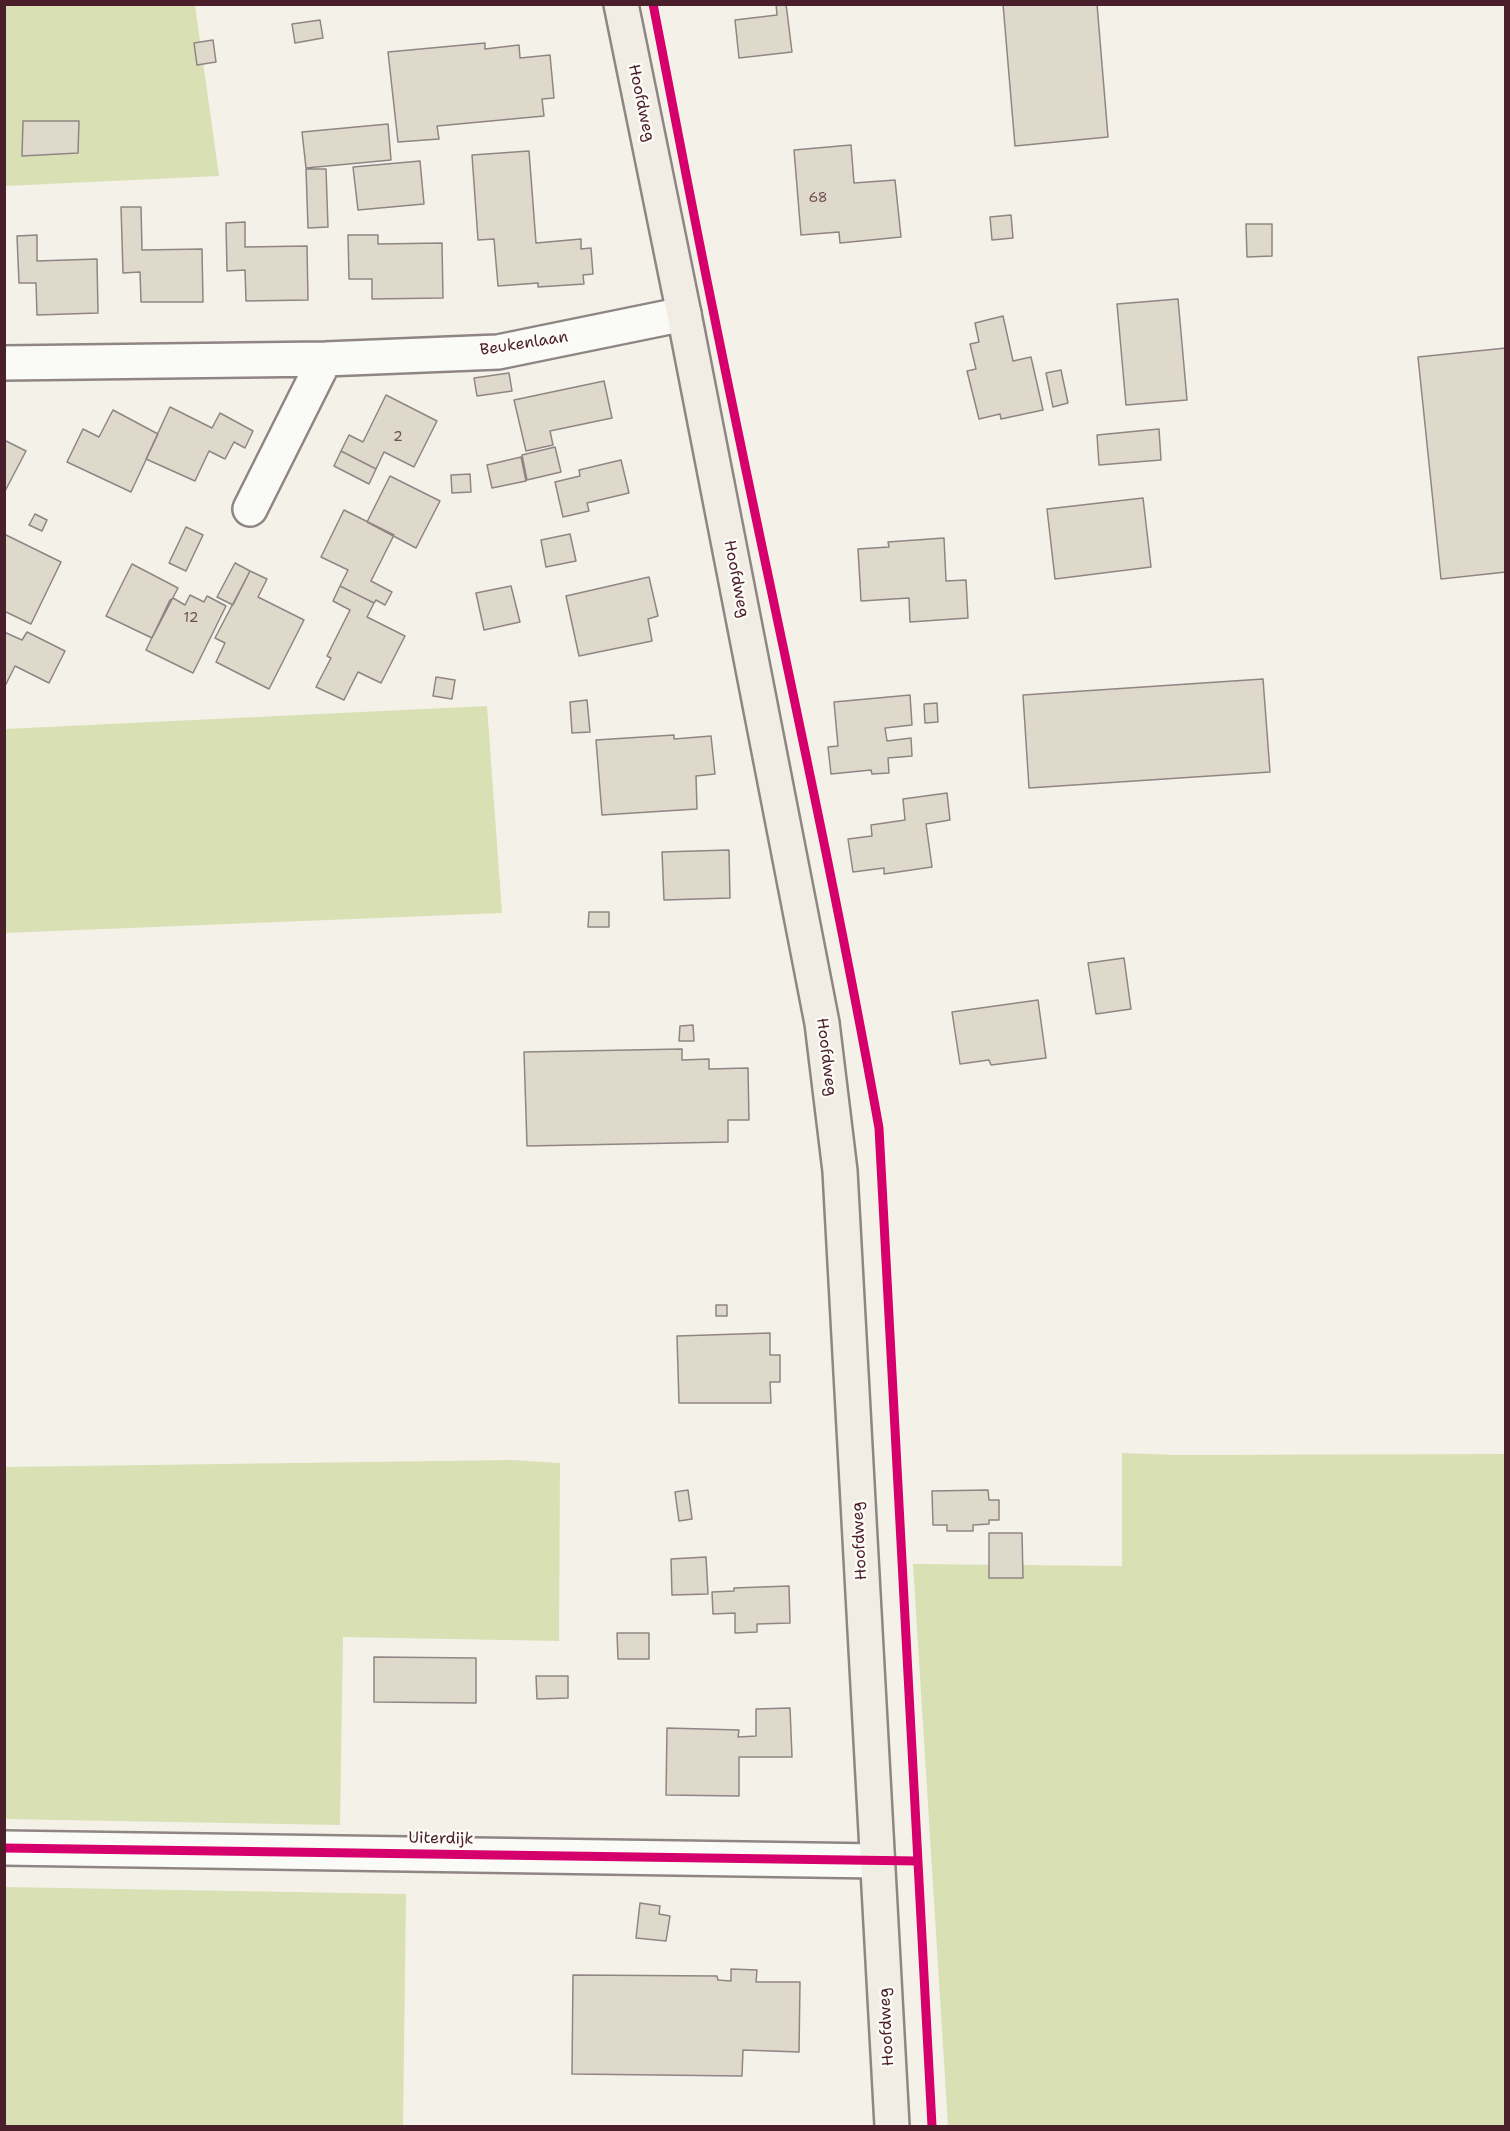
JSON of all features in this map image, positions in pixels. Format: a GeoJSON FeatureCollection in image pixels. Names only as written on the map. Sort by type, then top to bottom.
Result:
{"type":"FeatureCollection","features":[{"type":"Feature","properties":{"kind":"main road","name":"Hoofdweg"},"geometry":{"type":"LineString","coordinates":[[621,4],[684,314],[822,1023],[840,1171],[892,2127]]}},
{"type":"Feature","properties":{"kind":"street","name":"Beukenlaan"},"geometry":{"type":"LineString","coordinates":[[4,363],[325,359],[498,352],[684,314]]}},
{"type":"Feature","properties":{"kind":"street"},"geometry":{"type":"LineString","coordinates":[[250,509],[325,359]]}},
{"type":"Feature","properties":{"kind":"street","name":"Uiterdijk"},"geometry":{"type":"LineString","coordinates":[[4,1848],[878,1861]]}},
{"type":"Feature","properties":{"kind":"green space"},"geometry":{"type":"Polygon","coordinates":[[[4,5],[195,5],[219,176],[5,186],[4,5]]]}},
{"type":"Feature","properties":{"kind":"green space"},"geometry":{"type":"Polygon","coordinates":[[[487,706],[502,913],[5,933],[5,729],[487,706]]]}},
{"type":"Feature","properties":{"kind":"green space"},"geometry":{"type":"Polygon","coordinates":[[[1122,1453],[1177,1455],[1505,1454],[1505,2126],[948,2126],[913,1564],[1122,1566],[1122,1453]]]}},
{"type":"Feature","properties":{"kind":"green space"},"geometry":{"type":"Polygon","coordinates":[[[512,1460],[560,1463],[559,1641],[343,1637],[340,1825],[5,1819],[5,1467],[512,1460]]]}},
{"type":"Feature","properties":{"kind":"green space"},"geometry":{"type":"Polygon","coordinates":[[[5,1887],[406,1894],[403,2126],[5,2126],[5,1887]]]}},
{"type":"Feature","properties":{"kind":"building"},"geometry":{"type":"Polygon","coordinates":[[[776,4],[786,4],[792,52],[739,58],[735,20],[777,15],[776,4]]]}},
{"type":"Feature","properties":{"kind":"building"},"geometry":{"type":"Polygon","coordinates":[[[1003,4],[1097,4],[1108,137],[1015,146],[1003,4]]]}},
{"type":"Feature","properties":{"kind":"building"},"geometry":{"type":"Polygon","coordinates":[[[320,20],[323,38],[295,43],[292,24],[320,20]]]}},
{"type":"Feature","properties":{"kind":"building"},"geometry":{"type":"Polygon","coordinates":[[[213,40],[216,62],[197,65],[194,43],[213,40]]]}},
{"type":"Feature","properties":{"kind":"building"},"geometry":{"type":"Polygon","coordinates":[[[485,43],[485,49],[519,45],[520,58],[550,55],[554,98],[542,99],[544,116],[437,126],[439,139],[398,142],[388,52],[485,43]]]}},
{"type":"Feature","properties":{"kind":"building"},"geometry":{"type":"Polygon","coordinates":[[[23,121],[79,121],[78,153],[22,156],[23,121]]]}},
{"type":"Feature","properties":{"kind":"building"},"geometry":{"type":"Polygon","coordinates":[[[388,124],[391,160],[306,168],[302,132],[388,124]]]}},
{"type":"Feature","properties":{"kind":"building"},"geometry":{"type":"Polygon","coordinates":[[[851,145],[854,183],[895,180],[901,237],[840,243],[839,232],[801,235],[794,150],[851,145]]]}},
{"type":"Feature","properties":{"kind":"building"},"geometry":{"type":"Polygon","coordinates":[[[529,151],[536,243],[581,239],[581,249],[591,248],[593,274],[583,275],[584,284],[538,287],[538,283],[498,286],[494,239],[478,240],[472,155],[529,151]]]}},
{"type":"Feature","properties":{"kind":"building"},"geometry":{"type":"Polygon","coordinates":[[[420,161],[424,204],[358,210],[353,167],[420,161]]]}},
{"type":"Feature","properties":{"kind":"building"},"geometry":{"type":"Polygon","coordinates":[[[306,169],[326,169],[328,227],[308,228],[306,169]]]}},
{"type":"Feature","properties":{"kind":"building"},"geometry":{"type":"Polygon","coordinates":[[[121,207],[141,207],[142,250],[202,249],[203,302],[141,302],[140,272],[123,273],[121,207]]]}},
{"type":"Feature","properties":{"kind":"building"},"geometry":{"type":"Polygon","coordinates":[[[1011,215],[1013,238],[992,240],[990,217],[1011,215]]]}},
{"type":"Feature","properties":{"kind":"building"},"geometry":{"type":"Polygon","coordinates":[[[245,222],[245,247],[307,246],[308,300],[246,301],[245,270],[227,271],[226,223],[245,222]]]}},
{"type":"Feature","properties":{"kind":"building"},"geometry":{"type":"Polygon","coordinates":[[[1246,224],[1272,224],[1272,256],[1247,257],[1246,224]]]}},
{"type":"Feature","properties":{"kind":"building"},"geometry":{"type":"Polygon","coordinates":[[[37,235],[37,261],[97,259],[98,313],[37,315],[36,283],[19,283],[17,236],[37,235]]]}},
{"type":"Feature","properties":{"kind":"building"},"geometry":{"type":"Polygon","coordinates":[[[348,235],[378,235],[378,244],[442,243],[443,298],[372,299],[372,279],[349,279],[348,235]]]}},
{"type":"Feature","properties":{"kind":"building"},"geometry":{"type":"Polygon","coordinates":[[[1178,299],[1187,400],[1126,405],[1117,304],[1178,299]]]}},
{"type":"Feature","properties":{"kind":"building"},"geometry":{"type":"Polygon","coordinates":[[[1003,316],[1013,361],[1031,357],[1043,410],[1001,419],[1000,414],[979,419],[967,371],[976,369],[970,344],[979,342],[975,323],[1003,316]]]}},
{"type":"Feature","properties":{"kind":"building"},"geometry":{"type":"Polygon","coordinates":[[[1506,348],[1506,572],[1441,579],[1418,357],[1506,348]]]}},
{"type":"Feature","properties":{"kind":"building"},"geometry":{"type":"Polygon","coordinates":[[[1061,370],[1068,403],[1053,407],[1046,373],[1061,370]]]}},
{"type":"Feature","properties":{"kind":"building"},"geometry":{"type":"Polygon","coordinates":[[[509,373],[512,391],[477,396],[474,378],[509,373]]]}},
{"type":"Feature","properties":{"kind":"building"},"geometry":{"type":"Polygon","coordinates":[[[604,381],[612,418],[550,431],[553,445],[526,451],[514,400],[604,381]]]}},
{"type":"Feature","properties":{"kind":"building"},"geometry":{"type":"Polygon","coordinates":[[[386,395],[437,421],[414,467],[384,452],[376,469],[341,451],[349,435],[363,442],[386,395]]]}},
{"type":"Feature","properties":{"kind":"building"},"geometry":{"type":"Polygon","coordinates":[[[170,407],[212,428],[220,413],[253,431],[245,448],[234,442],[225,459],[209,451],[195,481],[146,459],[170,407]]]}},
{"type":"Feature","properties":{"kind":"building"},"geometry":{"type":"Polygon","coordinates":[[[113,410],[158,434],[131,492],[67,462],[83,429],[99,437],[113,410]]]}},
{"type":"Feature","properties":{"kind":"building"},"geometry":{"type":"Polygon","coordinates":[[[1159,429],[1161,460],[1099,465],[1097,435],[1159,429]]]}},
{"type":"Feature","properties":{"kind":"building"},"geometry":{"type":"Polygon","coordinates":[[[4,440],[26,451],[4,493],[4,440]]]}},
{"type":"Feature","properties":{"kind":"building"},"geometry":{"type":"Polygon","coordinates":[[[555,447],[561,472],[527,480],[522,455],[555,447]]]}},
{"type":"Feature","properties":{"kind":"building"},"geometry":{"type":"Polygon","coordinates":[[[341,451],[376,469],[369,484],[334,466],[341,451]]]}},
{"type":"Feature","properties":{"kind":"building"},"geometry":{"type":"Polygon","coordinates":[[[521,457],[526,481],[492,488],[487,465],[521,457]]]}},
{"type":"Feature","properties":{"kind":"building"},"geometry":{"type":"Polygon","coordinates":[[[621,460],[629,493],[587,503],[589,511],[563,517],[555,482],[580,476],[579,470],[621,460]]]}},
{"type":"Feature","properties":{"kind":"building"},"geometry":{"type":"Polygon","coordinates":[[[470,474],[471,492],[452,493],[451,475],[470,474]]]}},
{"type":"Feature","properties":{"kind":"building"},"geometry":{"type":"Polygon","coordinates":[[[390,476],[440,501],[416,548],[367,522],[390,476]]]}},
{"type":"Feature","properties":{"kind":"building"},"geometry":{"type":"Polygon","coordinates":[[[1143,498],[1151,567],[1055,579],[1047,509],[1143,498]]]}},
{"type":"Feature","properties":{"kind":"building"},"geometry":{"type":"Polygon","coordinates":[[[344,510],[394,535],[371,581],[392,592],[385,605],[376,600],[374,603],[340,586],[348,570],[321,557],[344,510]]]}},
{"type":"Feature","properties":{"kind":"building"},"geometry":{"type":"Polygon","coordinates":[[[35,514],[47,520],[42,531],[29,525],[35,514]]]}},
{"type":"Feature","properties":{"kind":"building"},"geometry":{"type":"Polygon","coordinates":[[[186,527],[203,535],[186,571],[169,563],[186,527]]]}},
{"type":"Feature","properties":{"kind":"building"},"geometry":{"type":"Polygon","coordinates":[[[4,534],[61,562],[31,624],[4,613],[4,534]]]}},
{"type":"Feature","properties":{"kind":"building"},"geometry":{"type":"Polygon","coordinates":[[[570,534],[576,561],[546,567],[541,540],[570,534]]]}},
{"type":"Feature","properties":{"kind":"building"},"geometry":{"type":"Polygon","coordinates":[[[944,538],[946,581],[966,580],[968,618],[910,622],[909,598],[861,601],[858,549],[889,547],[888,542],[944,538]]]}},
{"type":"Feature","properties":{"kind":"building"},"geometry":{"type":"Polygon","coordinates":[[[235,563],[250,571],[233,605],[217,597],[235,563]]]}},
{"type":"Feature","properties":{"kind":"building"},"geometry":{"type":"Polygon","coordinates":[[[132,564],[178,588],[152,638],[106,616],[132,564]]]}},
{"type":"Feature","properties":{"kind":"building"},"geometry":{"type":"Polygon","coordinates":[[[250,571],[267,579],[258,597],[304,620],[269,689],[216,662],[225,643],[215,638],[250,571]]]}},
{"type":"Feature","properties":{"kind":"building"},"geometry":{"type":"Polygon","coordinates":[[[649,577],[658,616],[648,619],[652,641],[579,656],[566,596],[649,577]]]}},
{"type":"Feature","properties":{"kind":"building"},"geometry":{"type":"Polygon","coordinates":[[[340,586],[374,603],[367,617],[405,636],[381,683],[358,672],[344,700],[316,687],[331,658],[327,656],[350,610],[333,601],[340,586]]]}},
{"type":"Feature","properties":{"kind":"building"},"geometry":{"type":"Polygon","coordinates":[[[511,586],[520,622],[484,630],[476,593],[511,586]]]}},
{"type":"Feature","properties":{"kind":"building"},"geometry":{"type":"Polygon","coordinates":[[[190,595],[204,602],[207,596],[226,606],[193,673],[146,650],[170,600],[173,598],[185,605],[190,595]]]}},
{"type":"Feature","properties":{"kind":"building"},"geometry":{"type":"Polygon","coordinates":[[[4,632],[22,640],[27,632],[65,651],[49,683],[15,666],[4,688],[4,632]]]}},
{"type":"Feature","properties":{"kind":"building"},"geometry":{"type":"Polygon","coordinates":[[[436,677],[455,680],[452,699],[433,696],[436,677]]]}},
{"type":"Feature","properties":{"kind":"building"},"geometry":{"type":"Polygon","coordinates":[[[1263,679],[1270,772],[1029,788],[1023,695],[1263,679]]]}},
{"type":"Feature","properties":{"kind":"building"},"geometry":{"type":"Polygon","coordinates":[[[910,695],[912,725],[885,728],[887,741],[911,738],[912,756],[888,758],[889,773],[872,774],[871,770],[831,774],[828,747],[838,746],[834,702],[910,695]]]}},
{"type":"Feature","properties":{"kind":"building"},"geometry":{"type":"Polygon","coordinates":[[[587,700],[590,732],[572,733],[570,702],[587,700]]]}},
{"type":"Feature","properties":{"kind":"building"},"geometry":{"type":"Polygon","coordinates":[[[937,703],[938,722],[925,723],[924,704],[937,703]]]}},
{"type":"Feature","properties":{"kind":"building"},"geometry":{"type":"Polygon","coordinates":[[[674,735],[674,739],[711,736],[715,774],[696,776],[697,809],[602,815],[596,740],[674,735]]]}},
{"type":"Feature","properties":{"kind":"building"},"geometry":{"type":"Polygon","coordinates":[[[947,793],[950,820],[926,824],[932,867],[884,874],[884,868],[853,872],[848,839],[872,836],[871,825],[905,820],[903,799],[947,793]]]}},
{"type":"Feature","properties":{"kind":"building"},"geometry":{"type":"Polygon","coordinates":[[[729,850],[730,898],[664,900],[662,852],[729,850]]]}},
{"type":"Feature","properties":{"kind":"building"},"geometry":{"type":"Polygon","coordinates":[[[589,912],[609,912],[609,927],[588,927],[589,912]]]}},
{"type":"Feature","properties":{"kind":"building"},"geometry":{"type":"Polygon","coordinates":[[[1124,958],[1131,1009],[1096,1014],[1088,963],[1124,958]]]}},
{"type":"Feature","properties":{"kind":"building"},"geometry":{"type":"Polygon","coordinates":[[[1038,1000],[1046,1058],[991,1065],[989,1060],[960,1064],[952,1012],[1038,1000]]]}},
{"type":"Feature","properties":{"kind":"building"},"geometry":{"type":"Polygon","coordinates":[[[693,1025],[694,1041],[679,1041],[680,1026],[693,1025]]]}},
{"type":"Feature","properties":{"kind":"building"},"geometry":{"type":"Polygon","coordinates":[[[682,1049],[682,1060],[709,1059],[709,1069],[748,1068],[749,1120],[728,1120],[728,1142],[527,1146],[524,1052],[682,1049]]]}},
{"type":"Feature","properties":{"kind":"building"},"geometry":{"type":"Polygon","coordinates":[[[716,1305],[727,1305],[727,1316],[716,1316],[716,1305]]]}},
{"type":"Feature","properties":{"kind":"building"},"geometry":{"type":"Polygon","coordinates":[[[770,1333],[770,1355],[780,1355],[780,1382],[770,1382],[771,1403],[679,1403],[677,1336],[770,1333]]]}},
{"type":"Feature","properties":{"kind":"building"},"geometry":{"type":"Polygon","coordinates":[[[688,1490],[692,1519],[679,1521],[675,1492],[688,1490]]]}},
{"type":"Feature","properties":{"kind":"building"},"geometry":{"type":"Polygon","coordinates":[[[988,1490],[989,1500],[999,1500],[999,1520],[989,1520],[989,1524],[973,1525],[973,1531],[947,1531],[947,1525],[933,1525],[932,1491],[988,1490]]]}},
{"type":"Feature","properties":{"kind":"building"},"geometry":{"type":"Polygon","coordinates":[[[989,1533],[1022,1533],[1023,1578],[989,1578],[989,1533]]]}},
{"type":"Feature","properties":{"kind":"building"},"geometry":{"type":"Polygon","coordinates":[[[706,1557],[708,1594],[672,1595],[671,1559],[706,1557]]]}},
{"type":"Feature","properties":{"kind":"building"},"geometry":{"type":"Polygon","coordinates":[[[789,1586],[790,1623],[757,1624],[757,1632],[735,1633],[735,1613],[713,1614],[712,1592],[734,1591],[734,1588],[789,1586]]]}},
{"type":"Feature","properties":{"kind":"building"},"geometry":{"type":"Polygon","coordinates":[[[617,1633],[649,1633],[649,1659],[618,1659],[617,1633]]]}},
{"type":"Feature","properties":{"kind":"building"},"geometry":{"type":"Polygon","coordinates":[[[374,1657],[476,1658],[476,1703],[374,1702],[374,1657]]]}},
{"type":"Feature","properties":{"kind":"building"},"geometry":{"type":"Polygon","coordinates":[[[536,1676],[568,1676],[568,1698],[537,1699],[536,1676]]]}},
{"type":"Feature","properties":{"kind":"building"},"geometry":{"type":"Polygon","coordinates":[[[790,1708],[792,1757],[739,1757],[739,1796],[666,1795],[667,1728],[739,1730],[738,1737],[756,1736],[756,1709],[790,1708]]]}},
{"type":"Feature","properties":{"kind":"building"},"geometry":{"type":"Polygon","coordinates":[[[640,1903],[660,1906],[659,1914],[670,1916],[666,1941],[636,1938],[640,1903]]]}},
{"type":"Feature","properties":{"kind":"building"},"geometry":{"type":"Polygon","coordinates":[[[731,1969],[757,1970],[756,1982],[800,1982],[799,2052],[743,2050],[742,2076],[572,2074],[573,1975],[717,1976],[718,1980],[731,1981],[731,1969]]]}},
{"type":"Feature","properties":{"kind":"cycle path"},"geometry":{"type":"LineString","coordinates":[[653,4],[713,310],[840,923],[879,1128],[932,2126]]}},
{"type":"Feature","properties":{"kind":"cycle path"},"geometry":{"type":"LineString","coordinates":[[4,1848],[918,1861]]}}]}
